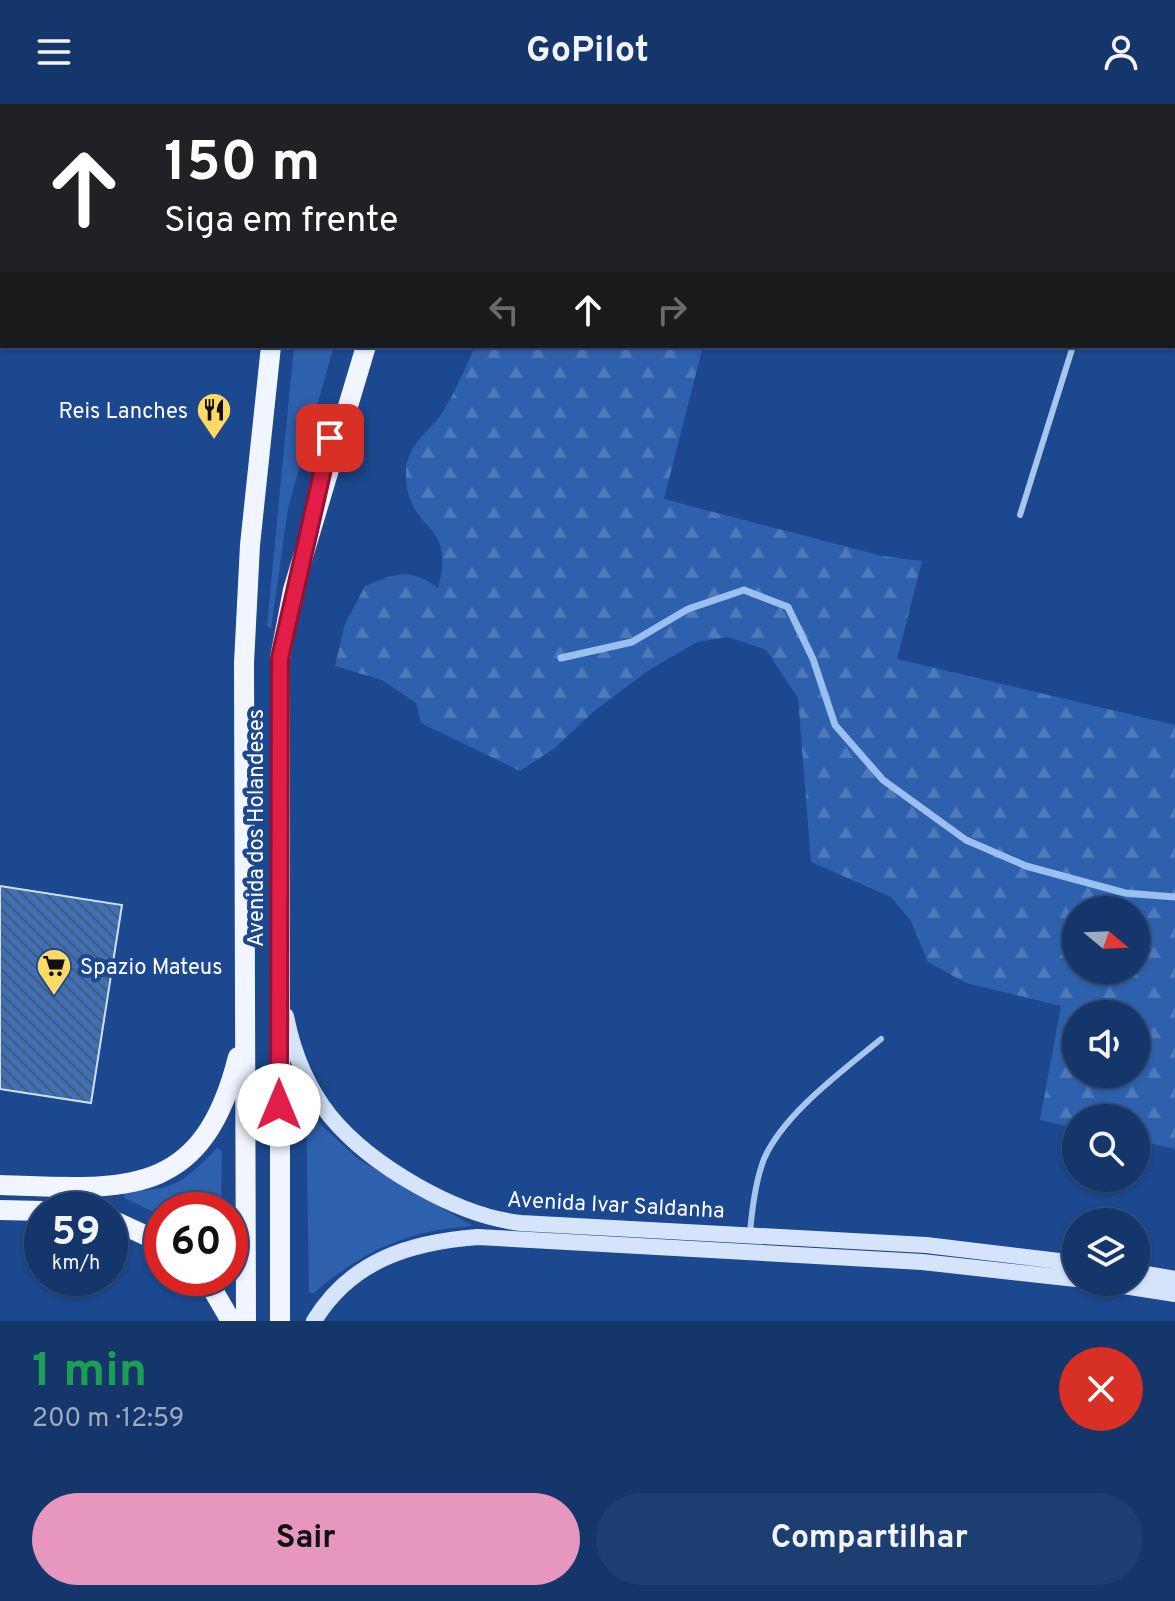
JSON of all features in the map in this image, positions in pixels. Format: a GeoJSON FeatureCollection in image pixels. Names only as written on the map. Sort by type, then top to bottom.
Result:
{"type":"FeatureCollection","features":[{"type":"Feature","properties":{"kind":"main road","name":"Avenida dos Holandeses"},"geometry":{"type":"LineString","coordinates":[[246,1321],[246,605],[271,348]]}},
{"type":"Feature","properties":{"kind":"main road"},"geometry":{"type":"LineString","coordinates":[[293,590],[352,348]]}},
{"type":"Feature","properties":{"kind":"main road","name":"Avenida dos Holandeses"},"geometry":{"type":"LineString","coordinates":[[280,1321],[279,681],[293,590],[365,348]]}},
{"type":"Feature","properties":{"kind":"main road","name":"Avenida Ivar Saldanha"},"geometry":{"type":"LineString","coordinates":[[279,981],[294,1049],[320,1102],[359,1144],[430,1192],[472,1212],[504,1221],[926,1245],[1062,1261]]}},
{"type":"Feature","properties":{"kind":"main road"},"geometry":{"type":"LineString","coordinates":[[0,1185],[105,1188],[146,1180],[167,1171],[202,1140],[217,1115],[232,1078],[245,1017]]}},
{"type":"Feature","properties":{"kind":"main road"},"geometry":{"type":"LineString","coordinates":[[0,1210],[24,1211]]}},
{"type":"Feature","properties":{"kind":"main road","name":"Avenida Ivar Saldanha"},"geometry":{"type":"LineString","coordinates":[[314,1321],[344,1282],[386,1255],[434,1241],[478,1237],[922,1262],[1062,1277]]}},
{"type":"Feature","properties":{"kind":"main road"},"geometry":{"type":"LineString","coordinates":[[1150,1275],[1175,1279]]}},
{"type":"Feature","properties":{"kind":"main road"},"geometry":{"type":"LineString","coordinates":[[1150,1290],[1175,1294]]}},
{"type":"Feature","properties":{"kind":"main road"},"geometry":{"type":"LineString","coordinates":[[216,1296],[231,1321]]}},
{"type":"Feature","properties":{"kind":"lane"},"geometry":{"type":"LineString","coordinates":[[1020,515],[1072,348]]}},
{"type":"Feature","properties":{"kind":"lane"},"geometry":{"type":"LineString","coordinates":[[750,1234],[752,1207],[765,1158],[805,1103],[881,1039]]}},
{"type":"Feature","properties":{"kind":"green space"},"geometry":{"type":"Polygon","coordinates":[[[294,348],[333,348],[288,508],[271,629],[267,625],[294,348]]]}},
{"type":"Feature","properties":{"kind":"green space"},"geometry":{"type":"Polygon","coordinates":[[[474,348],[702,348],[664,499],[882,556],[922,561],[897,659],[1175,725],[1175,1149],[1150,1143],[1150,1104],[1062,1104],[1062,1125],[1040,1120],[1061,1006],[966,983],[928,962],[911,921],[891,897],[811,862],[798,698],[766,650],[728,637],[697,642],[649,670],[593,712],[555,748],[520,771],[421,723],[416,703],[382,680],[335,666],[345,624],[365,586],[403,574],[419,577],[438,588],[441,549],[437,537],[415,509],[406,476],[413,448],[447,405],[474,348]]]}},
{"type":"Feature","properties":{"kind":"green space"},"geometry":{"type":"Polygon","coordinates":[[[306,1111],[358,1159],[473,1226],[428,1232],[388,1245],[350,1265],[314,1293],[309,1293],[306,1111]]]}},
{"type":"Feature","properties":{"kind":"green space"},"geometry":{"type":"Polygon","coordinates":[[[217,1148],[222,1151],[221,1192],[144,1192],[144,1207],[128,1200],[128,1192],[125,1192],[167,1187],[195,1169],[217,1148]]]}},
{"type":"Feature","properties":{"kind":"building","name":"Spazio Mateus"},"geometry":{"type":"Polygon","coordinates":[[[0,886],[122,905],[91,1103],[0,1089],[0,886]]]}},
{"type":"Feature","properties":{"kind":"waterway"},"geometry":{"type":"LineString","coordinates":[[561,658],[632,642],[688,609],[744,590],[788,607],[813,659],[835,725],[883,780],[966,840],[1026,866],[1125,893],[1175,897]]}},
{"type":"Feature","properties":{"kind":"place","name":"Reis Lanches"},"geometry":{"type":"Point","coordinates":[214,441]}},
{"type":"Feature","properties":{"kind":"place","name":"Spazio Mateus"},"geometry":{"type":"Point","coordinates":[54,997]}},
{"type":"Feature","properties":{"kind":"route"},"geometry":{"type":"LineString","coordinates":[[279,1105],[280,658],[330,438]]}}]}
